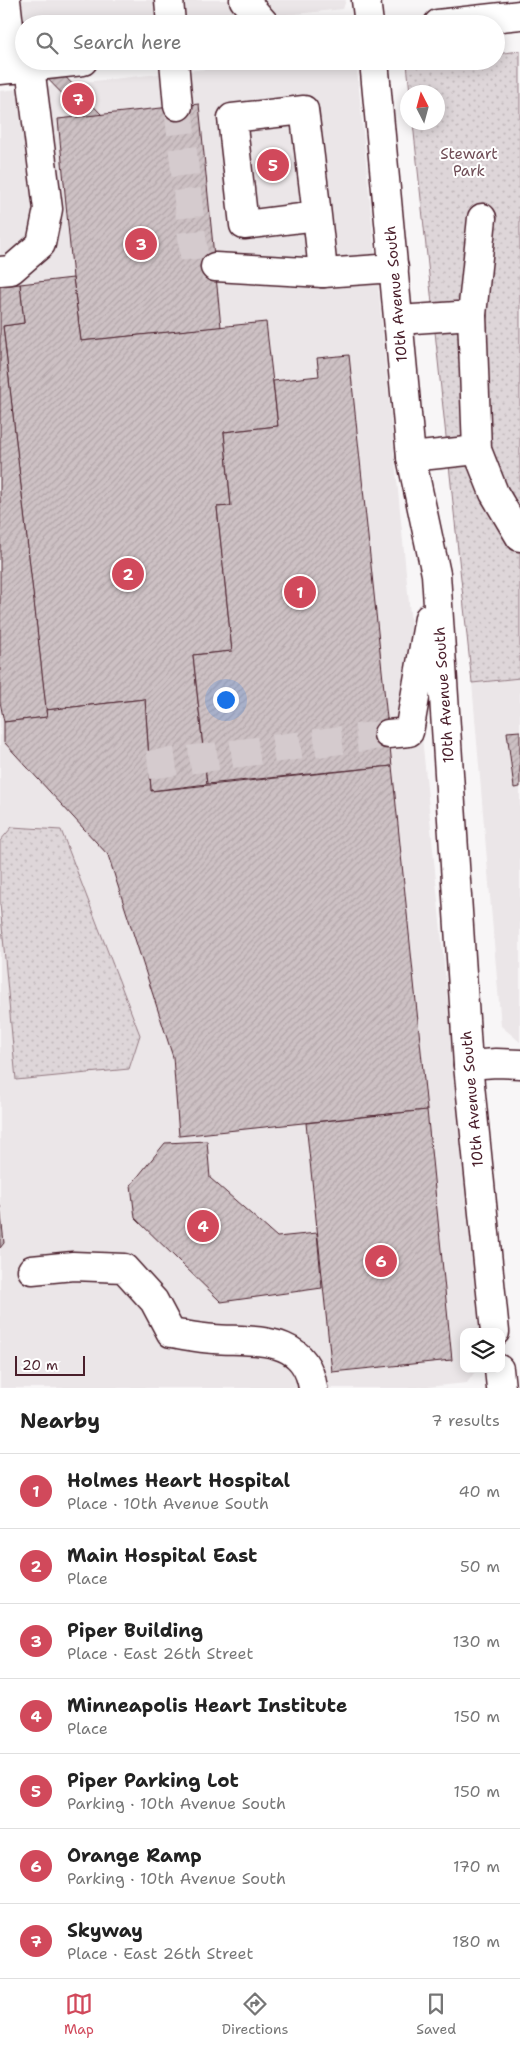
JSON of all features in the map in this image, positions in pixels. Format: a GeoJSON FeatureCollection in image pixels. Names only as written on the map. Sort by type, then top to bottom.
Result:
{"type":"FeatureCollection","features":[{"type":"Feature","properties":{"kind":"street"},"geometry":{"type":"LineString","coordinates":[[6,0],[15,69]]}},
{"type":"Feature","properties":{"kind":"street"},"geometry":{"type":"LineString","coordinates":[[169,0],[170,15]]}},
{"type":"Feature","properties":{"kind":"street"},"geometry":{"type":"LineString","coordinates":[[244,0],[258,15]]}},
{"type":"Feature","properties":{"kind":"street"},"geometry":{"type":"LineString","coordinates":[[366,0],[368,15]]}},
{"type":"Feature","properties":{"kind":"street"},"geometry":{"type":"LineString","coordinates":[[505,17],[520,15]]}},
{"type":"Feature","properties":{"kind":"street"},"geometry":{"type":"LineString","coordinates":[[0,271],[11,270],[41,244],[48,209],[15,70]]}},
{"type":"Feature","properties":{"kind":"street"},"geometry":{"type":"LineString","coordinates":[[175,70],[178,106]]}},
{"type":"Feature","properties":{"kind":"street","name":"10th Avenue South"},"geometry":{"type":"LineString","coordinates":[[375,70],[411,457],[436,574],[468,1065],[495,1328]]}},
{"type":"Feature","properties":{"kind":"street"},"geometry":{"type":"LineString","coordinates":[[317,216],[244,225],[232,118],[304,110],[317,216],[322,273]]}},
{"type":"Feature","properties":{"kind":"street"},"geometry":{"type":"LineString","coordinates":[[482,218],[472,315],[477,450],[494,494],[520,537]]}},
{"type":"Feature","properties":{"kind":"street"},"geometry":{"type":"LineString","coordinates":[[214,267],[322,273],[394,268]]}},
{"type":"Feature","properties":{"kind":"street"},"geometry":{"type":"LineString","coordinates":[[399,320],[472,315]]}},
{"type":"Feature","properties":{"kind":"street"},"geometry":{"type":"LineString","coordinates":[[411,457],[477,450]]}},
{"type":"Feature","properties":{"kind":"street"},"geometry":{"type":"LineString","coordinates":[[388,734],[409,732],[436,574]]}},
{"type":"Feature","properties":{"kind":"street"},"geometry":{"type":"LineString","coordinates":[[468,1065],[520,1064]]}},
{"type":"Feature","properties":{"kind":"street"},"geometry":{"type":"LineString","coordinates":[[32,1270],[73,1266],[124,1268],[154,1301],[171,1333],[214,1339],[256,1339],[274,1343],[292,1352],[310,1372],[312,1388]]}},
{"type":"Feature","properties":{"kind":"street"},"geometry":{"type":"LineString","coordinates":[[499,1373],[501,1388]]}},
{"type":"Feature","properties":{"kind":"shaded area"},"geometry":{"type":"Polygon","coordinates":[[[0,0],[346,0],[343,9],[285,15],[15,15],[15,26],[0,0]]]}},
{"type":"Feature","properties":{"kind":"shaded area"},"geometry":{"type":"Polygon","coordinates":[[[196,70],[357,70],[480,1328],[460,1328],[460,1373],[474,1373],[467,1383],[417,1388],[0,1388],[0,91],[196,70]]]}},
{"type":"Feature","properties":{"kind":"shaded area"},"geometry":{"type":"Polygon","coordinates":[[[520,678],[520,1042],[501,1026],[472,683],[520,678]]]}},
{"type":"Feature","properties":{"kind":"green space","name":"Stewart Park"},"geometry":{"type":"Polygon","coordinates":[[[520,51],[520,678],[472,683],[414,130],[445,130],[445,85],[409,85],[408,70],[505,70],[505,53],[520,51]]]}},
{"type":"Feature","properties":{"kind":"green space"},"geometry":{"type":"Polygon","coordinates":[[[12,827],[61,830],[140,1035],[129,1069],[16,1080],[0,904],[0,841],[12,827]]]}},
{"type":"Feature","properties":{"kind":"building"},"geometry":{"type":"Polygon","coordinates":[[[39,70],[59,70],[102,115],[85,117],[39,70]]]}},
{"type":"Feature","properties":{"kind":"building"},"geometry":{"type":"Polygon","coordinates":[[[199,104],[221,327],[81,341],[58,119],[199,104]]]}},
{"type":"Feature","properties":{"kind":"building"},"geometry":{"type":"Polygon","coordinates":[[[73,278],[81,341],[266,322],[278,426],[224,432],[231,506],[217,507],[232,651],[193,655],[207,784],[151,791],[145,699],[46,710],[3,326],[24,323],[20,284],[73,278]]]}},
{"type":"Feature","properties":{"kind":"building"},"geometry":{"type":"Polygon","coordinates":[[[20,284],[24,323],[3,326],[47,717],[4,722],[0,702],[0,286],[20,284]]]}},
{"type":"Feature","properties":{"kind":"building"},"geometry":{"type":"Polygon","coordinates":[[[349,355],[392,766],[207,784],[193,655],[232,651],[217,507],[231,506],[224,432],[278,426],[273,381],[319,376],[317,358],[349,355]]]}},
{"type":"Feature","properties":{"kind":"building"},"geometry":{"type":"Polygon","coordinates":[[[145,699],[151,791],[392,766],[427,1110],[179,1136],[173,1057],[108,855],[4,742],[4,722],[47,717],[46,710],[145,699]]]}},
{"type":"Feature","properties":{"kind":"building"},"geometry":{"type":"Polygon","coordinates":[[[520,731],[520,787],[514,788],[507,732],[520,731]]]}},
{"type":"Feature","properties":{"kind":"building"},"geometry":{"type":"Polygon","coordinates":[[[427,1110],[452,1360],[332,1372],[306,1123],[427,1110]]]}},
{"type":"Feature","properties":{"kind":"building"},"geometry":{"type":"Polygon","coordinates":[[[207,1141],[210,1178],[277,1237],[317,1233],[322,1288],[221,1302],[135,1218],[131,1185],[165,1143],[207,1141]]]}},
{"type":"Feature","properties":{"kind":"building"},"geometry":{"type":"Polygon","coordinates":[[[0,1206],[4,1243],[0,1248],[0,1206]]]}},
{"type":"Feature","properties":{"kind":"tunnel"},"geometry":{"type":"LineString","coordinates":[[178,106],[195,265],[215,267]]}},
{"type":"Feature","properties":{"kind":"tunnel"},"geometry":{"type":"LineString","coordinates":[[148,765],[388,734]]}},
{"type":"Feature","properties":{"kind":"place","name":"Skyway"},"geometry":{"type":"Point","coordinates":[78,99]}},
{"type":"Feature","properties":{"kind":"place","name":"Piper Parking Lot"},"geometry":{"type":"Point","coordinates":[273,165]}},
{"type":"Feature","properties":{"kind":"place","name":"Piper Building"},"geometry":{"type":"Point","coordinates":[141,244]}},
{"type":"Feature","properties":{"kind":"place","name":"Main Hospital East"},"geometry":{"type":"Point","coordinates":[128,574]}},
{"type":"Feature","properties":{"kind":"place","name":"Holmes Heart Hospital"},"geometry":{"type":"Point","coordinates":[300,592]}},
{"type":"Feature","properties":{"kind":"place","name":"Minneapolis Heart Institute"},"geometry":{"type":"Point","coordinates":[203,1226]}},
{"type":"Feature","properties":{"kind":"place","name":"Orange Ramp"},"geometry":{"type":"Point","coordinates":[381,1261]}}]}
